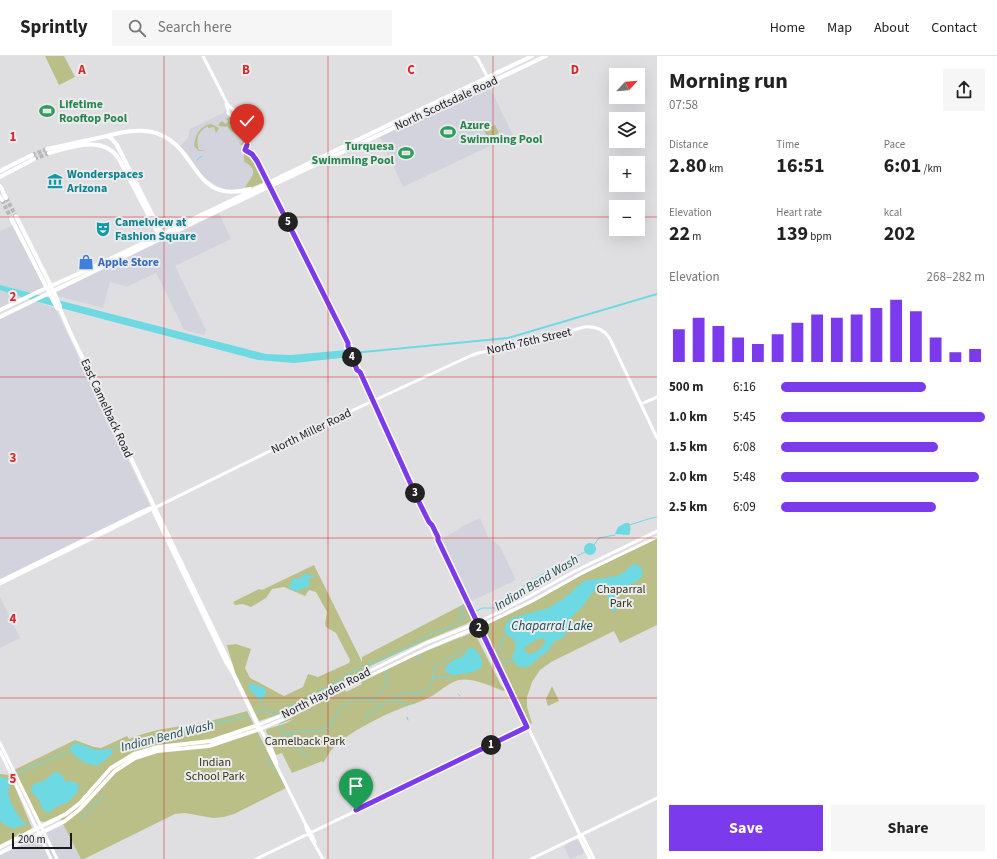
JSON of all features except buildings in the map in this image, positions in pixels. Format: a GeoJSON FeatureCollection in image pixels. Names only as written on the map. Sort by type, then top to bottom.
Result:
{"type":"FeatureCollection","features":[{"type":"Feature","properties":{"kind":"main road"},"geometry":{"type":"LineString","coordinates":[[203,56],[230,109],[234,110],[232,114]]}},
{"type":"Feature","properties":{"kind":"main road","name":"North Scottsdale Road"},"geometry":{"type":"LineString","coordinates":[[0,317],[43,295],[52,293],[161,236],[254,190],[269,185],[430,104],[532,56]]}},
{"type":"Feature","properties":{"kind":"main road","name":"North Scottsdale Road"},"geometry":{"type":"LineString","coordinates":[[0,310],[546,56]]}},
{"type":"Feature","properties":{"kind":"main road"},"geometry":{"type":"LineString","coordinates":[[477,57],[490,82]]}},
{"type":"Feature","properties":{"kind":"main road"},"geometry":{"type":"LineString","coordinates":[[444,98],[446,103]]}},
{"type":"Feature","properties":{"kind":"main road"},"geometry":{"type":"LineString","coordinates":[[430,104],[432,110]]}},
{"type":"Feature","properties":{"kind":"main road"},"geometry":{"type":"LineString","coordinates":[[230,109],[228,113],[232,114],[246,138],[247,145],[245,150],[254,157],[269,185],[351,348],[372,402],[429,522],[438,537],[438,540],[477,623],[590,859]]}},
{"type":"Feature","properties":{"kind":"main road"},"geometry":{"type":"LineString","coordinates":[[137,189],[113,151],[107,147],[98,144],[83,145],[48,151],[107,136],[136,131],[155,133],[174,143],[188,158],[201,179],[212,187],[222,192],[234,193],[254,190]]}},
{"type":"Feature","properties":{"kind":"main road"},"geometry":{"type":"LineString","coordinates":[[107,136],[115,143],[161,236]]}},
{"type":"Feature","properties":{"kind":"main road"},"geometry":{"type":"LineString","coordinates":[[0,176],[27,163],[32,157]]}},
{"type":"Feature","properties":{"kind":"main road"},"geometry":{"type":"LineString","coordinates":[[16,168],[16,166],[32,157]]}},
{"type":"Feature","properties":{"kind":"main road"},"geometry":{"type":"LineString","coordinates":[[0,171],[32,157]]}},
{"type":"Feature","properties":{"kind":"main road"},"geometry":{"type":"LineString","coordinates":[[2,189],[3,198]]}},
{"type":"Feature","properties":{"kind":"main road","name":"East Camelback Road"},"geometry":{"type":"LineString","coordinates":[[13,217],[60,306],[60,309],[154,508],[157,510],[162,520],[193,590],[232,666],[233,673],[268,744],[268,748],[323,859]]}},
{"type":"Feature","properties":{"kind":"main road"},"geometry":{"type":"LineString","coordinates":[[10,311],[11,308],[24,299]]}},
{"type":"Feature","properties":{"kind":"main road","name":"North 76th Street"},"geometry":{"type":"LineString","coordinates":[[470,356],[478,353],[509,348],[588,327],[601,330],[610,339],[641,404]]}},
{"type":"Feature","properties":{"kind":"main road","name":"North Miller Road"},"geometry":{"type":"LineString","coordinates":[[0,584],[372,402],[470,356]]}},
{"type":"Feature","properties":{"kind":"main road"},"geometry":{"type":"LineString","coordinates":[[657,397],[641,404],[657,438]]}},
{"type":"Feature","properties":{"kind":"main road","name":"North Miller Road"},"geometry":{"type":"LineString","coordinates":[[0,581],[136,514],[150,508],[154,508]]}},
{"type":"Feature","properties":{"kind":"main road","name":"North Hayden Road"},"geometry":{"type":"LineString","coordinates":[[0,853],[65,821],[76,813],[112,774],[121,766],[135,758],[157,751],[209,746],[259,727],[286,714],[317,696],[426,643],[477,623],[580,568],[657,531]]}},
{"type":"Feature","properties":{"kind":"main road","name":"North Hayden Road"},"geometry":{"type":"LineString","coordinates":[[0,847],[60,818],[74,808],[111,768],[134,754],[154,747],[211,741],[289,717],[320,700],[426,649],[479,627],[534,600],[582,573],[657,536]]}},
{"type":"Feature","properties":{"kind":"main road"},"geometry":{"type":"LineString","coordinates":[[256,859],[525,730],[527,727]]}},
{"type":"Feature","properties":{"kind":"main road"},"geometry":{"type":"LineString","coordinates":[[0,743],[13,774]]}},
{"type":"Feature","properties":{"kind":"main road"},"geometry":{"type":"LineString","coordinates":[[0,751],[38,821],[39,828],[51,859]]}},
{"type":"Feature","properties":{"kind":"main road"},"geometry":{"type":"LineString","coordinates":[[17,782],[32,819],[39,828]]}},
{"type":"Feature","properties":{"kind":"main road"},"geometry":{"type":"LineString","coordinates":[[531,859],[657,798]]}},
{"type":"Feature","properties":{"kind":"main road"},"geometry":{"type":"LineString","coordinates":[[41,833],[56,859]]}},
{"type":"Feature","properties":{"kind":"main road"},"geometry":{"type":"LineString","coordinates":[[580,836],[583,837],[594,859]]}},
{"type":"Feature","properties":{"kind":"main road"},"geometry":{"type":"LineString","coordinates":[[9,849],[9,846],[19,838]]}},
{"type":"Feature","properties":{"kind":"shaded area"},"geometry":{"type":"Polygon","coordinates":[[[485,88],[490,88],[513,135],[403,187],[380,137],[485,88]]]}},
{"type":"Feature","properties":{"kind":"shaded area"},"geometry":{"type":"Polygon","coordinates":[[[227,109],[228,115],[233,115],[267,175],[263,178],[264,183],[237,191],[225,190],[202,177],[187,153],[180,146],[188,138],[190,129],[223,113],[227,109]]]}},
{"type":"Feature","properties":{"kind":"shaded area"},"geometry":{"type":"Polygon","coordinates":[[[219,213],[231,239],[175,266],[206,330],[204,335],[184,330],[156,273],[127,287],[110,282],[103,308],[57,296],[57,292],[219,213]]]}},
{"type":"Feature","properties":{"kind":"shaded area"},"geometry":{"type":"Polygon","coordinates":[[[13,225],[43,284],[43,288],[0,309],[0,231],[13,225]]]}},
{"type":"Feature","properties":{"kind":"shaded area"},"geometry":{"type":"Polygon","coordinates":[[[34,301],[55,308],[150,506],[0,580],[0,318],[34,301]]]}},
{"type":"Feature","properties":{"kind":"shaded area"},"geometry":{"type":"Polygon","coordinates":[[[480,518],[488,537],[500,546],[516,580],[470,602],[441,539],[460,529],[460,527],[480,518]]]}},
{"type":"Feature","properties":{"kind":"shaded area"},"geometry":{"type":"Polygon","coordinates":[[[0,597],[20,638],[0,648],[0,597]]]}},
{"type":"Feature","properties":{"kind":"shaded area"},"geometry":{"type":"Polygon","coordinates":[[[64,825],[81,859],[0,859],[0,854],[64,825]]]}},
{"type":"Feature","properties":{"kind":"shaded area"},"geometry":{"type":"Polygon","coordinates":[[[575,840],[579,841],[584,853],[570,859],[564,846],[575,840]]]}},
{"type":"Feature","properties":{"kind":"green space"},"geometry":{"type":"Polygon","coordinates":[[[45,56],[64,56],[75,77],[59,85],[45,56]]]}},
{"type":"Feature","properties":{"kind":"green space"},"geometry":{"type":"Polygon","coordinates":[[[228,117],[232,118],[230,119],[233,121],[245,144],[244,147],[239,143],[241,144],[243,141],[227,126],[222,127],[218,125],[222,121],[226,124],[228,121],[225,118],[229,119],[228,117]]]}},
{"type":"Feature","properties":{"kind":"green space"},"geometry":{"type":"Polygon","coordinates":[[[211,124],[219,128],[216,133],[214,127],[208,128],[208,126],[202,130],[198,136],[197,142],[199,150],[206,150],[199,151],[194,146],[198,132],[203,127],[211,124]]]}},
{"type":"Feature","properties":{"kind":"green space"},"geometry":{"type":"Polygon","coordinates":[[[495,125],[499,133],[488,138],[484,130],[495,125]]]}},
{"type":"Feature","properties":{"kind":"green space"},"geometry":{"type":"Polygon","coordinates":[[[246,153],[253,157],[264,182],[245,190],[253,173],[251,167],[244,161],[244,155],[246,153]]]}},
{"type":"Feature","properties":{"kind":"green space","name":"Chaparral Park"},"geometry":{"type":"Polygon","coordinates":[[[657,538],[657,625],[620,643],[614,631],[551,662],[540,670],[532,682],[527,697],[527,707],[532,723],[530,724],[494,651],[484,626],[532,603],[580,576],[657,538]]]}},
{"type":"Feature","properties":{"kind":"green space"},"geometry":{"type":"Polygon","coordinates":[[[314,565],[362,662],[362,657],[464,604],[472,620],[370,666],[283,713],[259,721],[235,672],[227,645],[236,644],[251,649],[245,668],[250,678],[284,696],[303,687],[308,674],[318,677],[349,663],[350,660],[336,633],[326,627],[327,612],[316,592],[309,590],[305,596],[284,587],[272,589],[266,598],[251,607],[243,604],[235,605],[233,602],[314,565]]]}},
{"type":"Feature","properties":{"kind":"green space","name":"Camelback Park"},"geometry":{"type":"Polygon","coordinates":[[[474,632],[505,690],[503,691],[475,681],[464,679],[459,680],[451,683],[425,700],[385,715],[357,730],[334,747],[323,763],[322,761],[292,773],[282,753],[276,755],[266,731],[267,729],[287,723],[293,719],[280,724],[417,655],[418,656],[474,632]]]}},
{"type":"Feature","properties":{"kind":"green space"},"geometry":{"type":"Polygon","coordinates":[[[552,686],[559,701],[548,706],[546,699],[552,686]]]}},
{"type":"Feature","properties":{"kind":"green space","name":"Indian School Park"},"geometry":{"type":"Polygon","coordinates":[[[247,711],[286,788],[234,814],[224,817],[213,818],[185,813],[175,814],[84,859],[81,859],[59,816],[44,822],[40,821],[14,770],[75,740],[101,748],[127,736],[129,739],[152,731],[190,725],[247,711]]]}},
{"type":"Feature","properties":{"kind":"green space"},"geometry":{"type":"Polygon","coordinates":[[[0,774],[10,775],[32,828],[0,846],[0,774]]]}},
{"type":"Feature","properties":{"kind":"water"},"geometry":{"type":"Polygon","coordinates":[[[0,285],[266,354],[291,355],[347,350],[350,357],[294,363],[258,360],[38,302],[0,290],[0,285]]]}},
{"type":"Feature","properties":{"kind":"water"},"geometry":{"type":"Polygon","coordinates":[[[625,523],[630,524],[629,535],[615,534],[618,527],[625,523]]]}},
{"type":"Feature","properties":{"kind":"water"},"geometry":{"type":"Polygon","coordinates":[[[588,543],[592,543],[596,549],[592,555],[588,555],[584,551],[584,547],[588,543]]]}},
{"type":"Feature","properties":{"kind":"water","name":"Chaparral Lake"},"geometry":{"type":"Polygon","coordinates":[[[633,564],[636,564],[641,568],[642,576],[636,582],[621,589],[618,595],[615,611],[612,611],[608,604],[607,591],[602,589],[595,591],[571,618],[567,633],[562,638],[553,642],[549,650],[528,667],[520,667],[516,665],[512,658],[516,645],[515,642],[512,638],[506,635],[504,631],[506,624],[512,618],[548,608],[563,599],[584,581],[617,576],[633,564]],[[542,638],[536,640],[525,647],[524,651],[530,654],[535,652],[542,647],[545,640],[542,638]]]}},
{"type":"Feature","properties":{"kind":"water"},"geometry":{"type":"Polygon","coordinates":[[[304,574],[313,575],[314,577],[308,579],[310,585],[308,588],[305,587],[298,591],[291,590],[289,586],[293,579],[299,579],[304,574]]]}},
{"type":"Feature","properties":{"kind":"water"},"geometry":{"type":"Polygon","coordinates":[[[471,647],[481,657],[482,665],[479,668],[473,672],[453,676],[446,672],[445,669],[449,664],[464,656],[471,647]]]}},
{"type":"Feature","properties":{"kind":"water"},"geometry":{"type":"Polygon","coordinates":[[[249,683],[265,688],[266,693],[264,698],[260,700],[250,690],[249,683]]]}},
{"type":"Feature","properties":{"kind":"water"},"geometry":{"type":"Polygon","coordinates":[[[75,743],[96,750],[105,750],[109,748],[112,754],[99,765],[87,763],[70,751],[71,746],[75,743]]]}},
{"type":"Feature","properties":{"kind":"water"},"geometry":{"type":"Polygon","coordinates":[[[56,772],[62,775],[66,782],[71,781],[77,783],[79,787],[77,793],[68,802],[56,807],[50,812],[45,812],[39,800],[31,791],[34,784],[45,780],[52,773],[56,772]]]}},
{"type":"Feature","properties":{"kind":"water"},"geometry":{"type":"Polygon","coordinates":[[[0,777],[8,779],[10,783],[8,795],[17,813],[25,823],[24,826],[22,825],[14,829],[3,824],[0,820],[0,777]]]}},
{"type":"Feature","properties":{"kind":"waterway"},"geometry":{"type":"LineString","coordinates":[[197,160],[202,156]]}},
{"type":"Feature","properties":{"kind":"waterway"},"geometry":{"type":"LineString","coordinates":[[353,353],[508,338],[657,294]]}},
{"type":"Feature","properties":{"kind":"waterway","name":"Indian Bend Wash"},"geometry":{"type":"LineString","coordinates":[[629,525],[657,517]]}},
{"type":"Feature","properties":{"kind":"waterway","name":"Indian Bend Wash"},"geometry":{"type":"LineString","coordinates":[[594,545],[599,538],[615,535]]}},
{"type":"Feature","properties":{"kind":"waterway","name":"Indian Bend Wash"},"geometry":{"type":"LineString","coordinates":[[475,611],[483,608],[495,608],[519,594],[524,586],[549,570],[585,552]]}},
{"type":"Feature","properties":{"kind":"waterway"},"geometry":{"type":"LineString","coordinates":[[460,619],[462,606]]}},
{"type":"Feature","properties":{"kind":"waterway","name":"Indian Bend Wash"},"geometry":{"type":"LineString","coordinates":[[256,712],[264,709],[271,714],[284,710],[337,682],[352,672],[408,647],[431,634],[455,625],[469,614]]}},
{"type":"Feature","properties":{"kind":"waterway"},"geometry":{"type":"LineString","coordinates":[[497,653],[501,647],[500,643],[506,635]]}},
{"type":"Feature","properties":{"kind":"waterway"},"geometry":{"type":"LineString","coordinates":[[368,721],[367,715],[378,709],[381,704],[389,702],[400,694],[418,693],[426,690],[430,686],[433,670],[436,665],[467,650]]}},
{"type":"Feature","properties":{"kind":"waterway"},"geometry":{"type":"LineString","coordinates":[[418,655],[419,659]]}},
{"type":"Feature","properties":{"kind":"waterway"},"geometry":{"type":"LineString","coordinates":[[502,661],[513,661]]}},
{"type":"Feature","properties":{"kind":"waterway"},"geometry":{"type":"LineString","coordinates":[[372,699],[379,694],[384,687],[388,675],[387,670]]}},
{"type":"Feature","properties":{"kind":"waterway"},"geometry":{"type":"LineString","coordinates":[[433,678],[448,677],[451,680]]}},
{"type":"Feature","properties":{"kind":"waterway"},"geometry":{"type":"LineString","coordinates":[[330,727],[342,707],[347,703],[360,699],[376,701]]}},
{"type":"Feature","properties":{"kind":"waterway"},"geometry":{"type":"LineString","coordinates":[[394,700],[400,702],[401,704]]}},
{"type":"Feature","properties":{"kind":"waterway"},"geometry":{"type":"LineString","coordinates":[[401,703],[404,703],[407,706]]}},
{"type":"Feature","properties":{"kind":"waterway","name":"Indian Bend Wash"},"geometry":{"type":"LineString","coordinates":[[111,750],[123,744],[243,718],[249,715]]}},
{"type":"Feature","properties":{"kind":"waterway"},"geometry":{"type":"LineString","coordinates":[[280,726],[284,734]]}},
{"type":"Feature","properties":{"kind":"waterway"},"geometry":{"type":"LineString","coordinates":[[274,740],[295,731],[312,732],[329,728]]}},
{"type":"Feature","properties":{"kind":"waterway"},"geometry":{"type":"LineString","coordinates":[[289,734],[295,744]]}},
{"type":"Feature","properties":{"kind":"waterway"},"geometry":{"type":"LineString","coordinates":[[296,745],[311,759]]}},
{"type":"Feature","properties":{"kind":"waterway","name":"Indian Bend Wash"},"geometry":{"type":"LineString","coordinates":[[9,781],[27,769],[70,751]]}},
{"type":"Feature","properties":{"kind":"waterway"},"geometry":{"type":"LineString","coordinates":[[266,757],[274,770]]}},
{"type":"Feature","properties":{"kind":"waterway"},"geometry":{"type":"LineString","coordinates":[[81,819],[104,795]]}},
{"type":"Feature","properties":{"kind":"waterway"},"geometry":{"type":"LineString","coordinates":[[25,824],[29,822]]}},
{"type":"Feature","properties":{"kind":"tunnel"},"geometry":{"type":"LineString","coordinates":[[32,155],[47,149]]}},
{"type":"Feature","properties":{"kind":"tunnel"},"geometry":{"type":"LineString","coordinates":[[34,159],[49,153]]}},
{"type":"Feature","properties":{"kind":"tunnel"},"geometry":{"type":"LineString","coordinates":[[6,198],[16,216]]}},
{"type":"Feature","properties":{"kind":"tunnel"},"geometry":{"type":"LineString","coordinates":[[2,200],[11,218]]}},
{"type":"Feature","properties":{"kind":"place","name":"Lifetime Rooftop Pool"},"geometry":{"type":"Point","coordinates":[47,111]}},
{"type":"Feature","properties":{"kind":"place","name":"Azure Swimming Pool"},"geometry":{"type":"Point","coordinates":[448,132]}},
{"type":"Feature","properties":{"kind":"place","name":"Turquesa Swimming Pool"},"geometry":{"type":"Point","coordinates":[406,153]}},
{"type":"Feature","properties":{"kind":"place","name":"Wonderspaces Arizona"},"geometry":{"type":"Point","coordinates":[55,181]}},
{"type":"Feature","properties":{"kind":"place","name":"Camelview at Fashion Square"},"geometry":{"type":"Point","coordinates":[103,229]}},
{"type":"Feature","properties":{"kind":"place","name":"Apple Store"},"geometry":{"type":"Point","coordinates":[86,262]}},
{"type":"Feature","properties":{"kind":"route"},"geometry":{"type":"LineString","coordinates":[[247,145],[245,150],[252,154],[257,161],[348,343],[357,370],[360,372],[373,404],[418,500],[438,537],[438,540],[480,630],[527,727],[356,810]]}}]}
